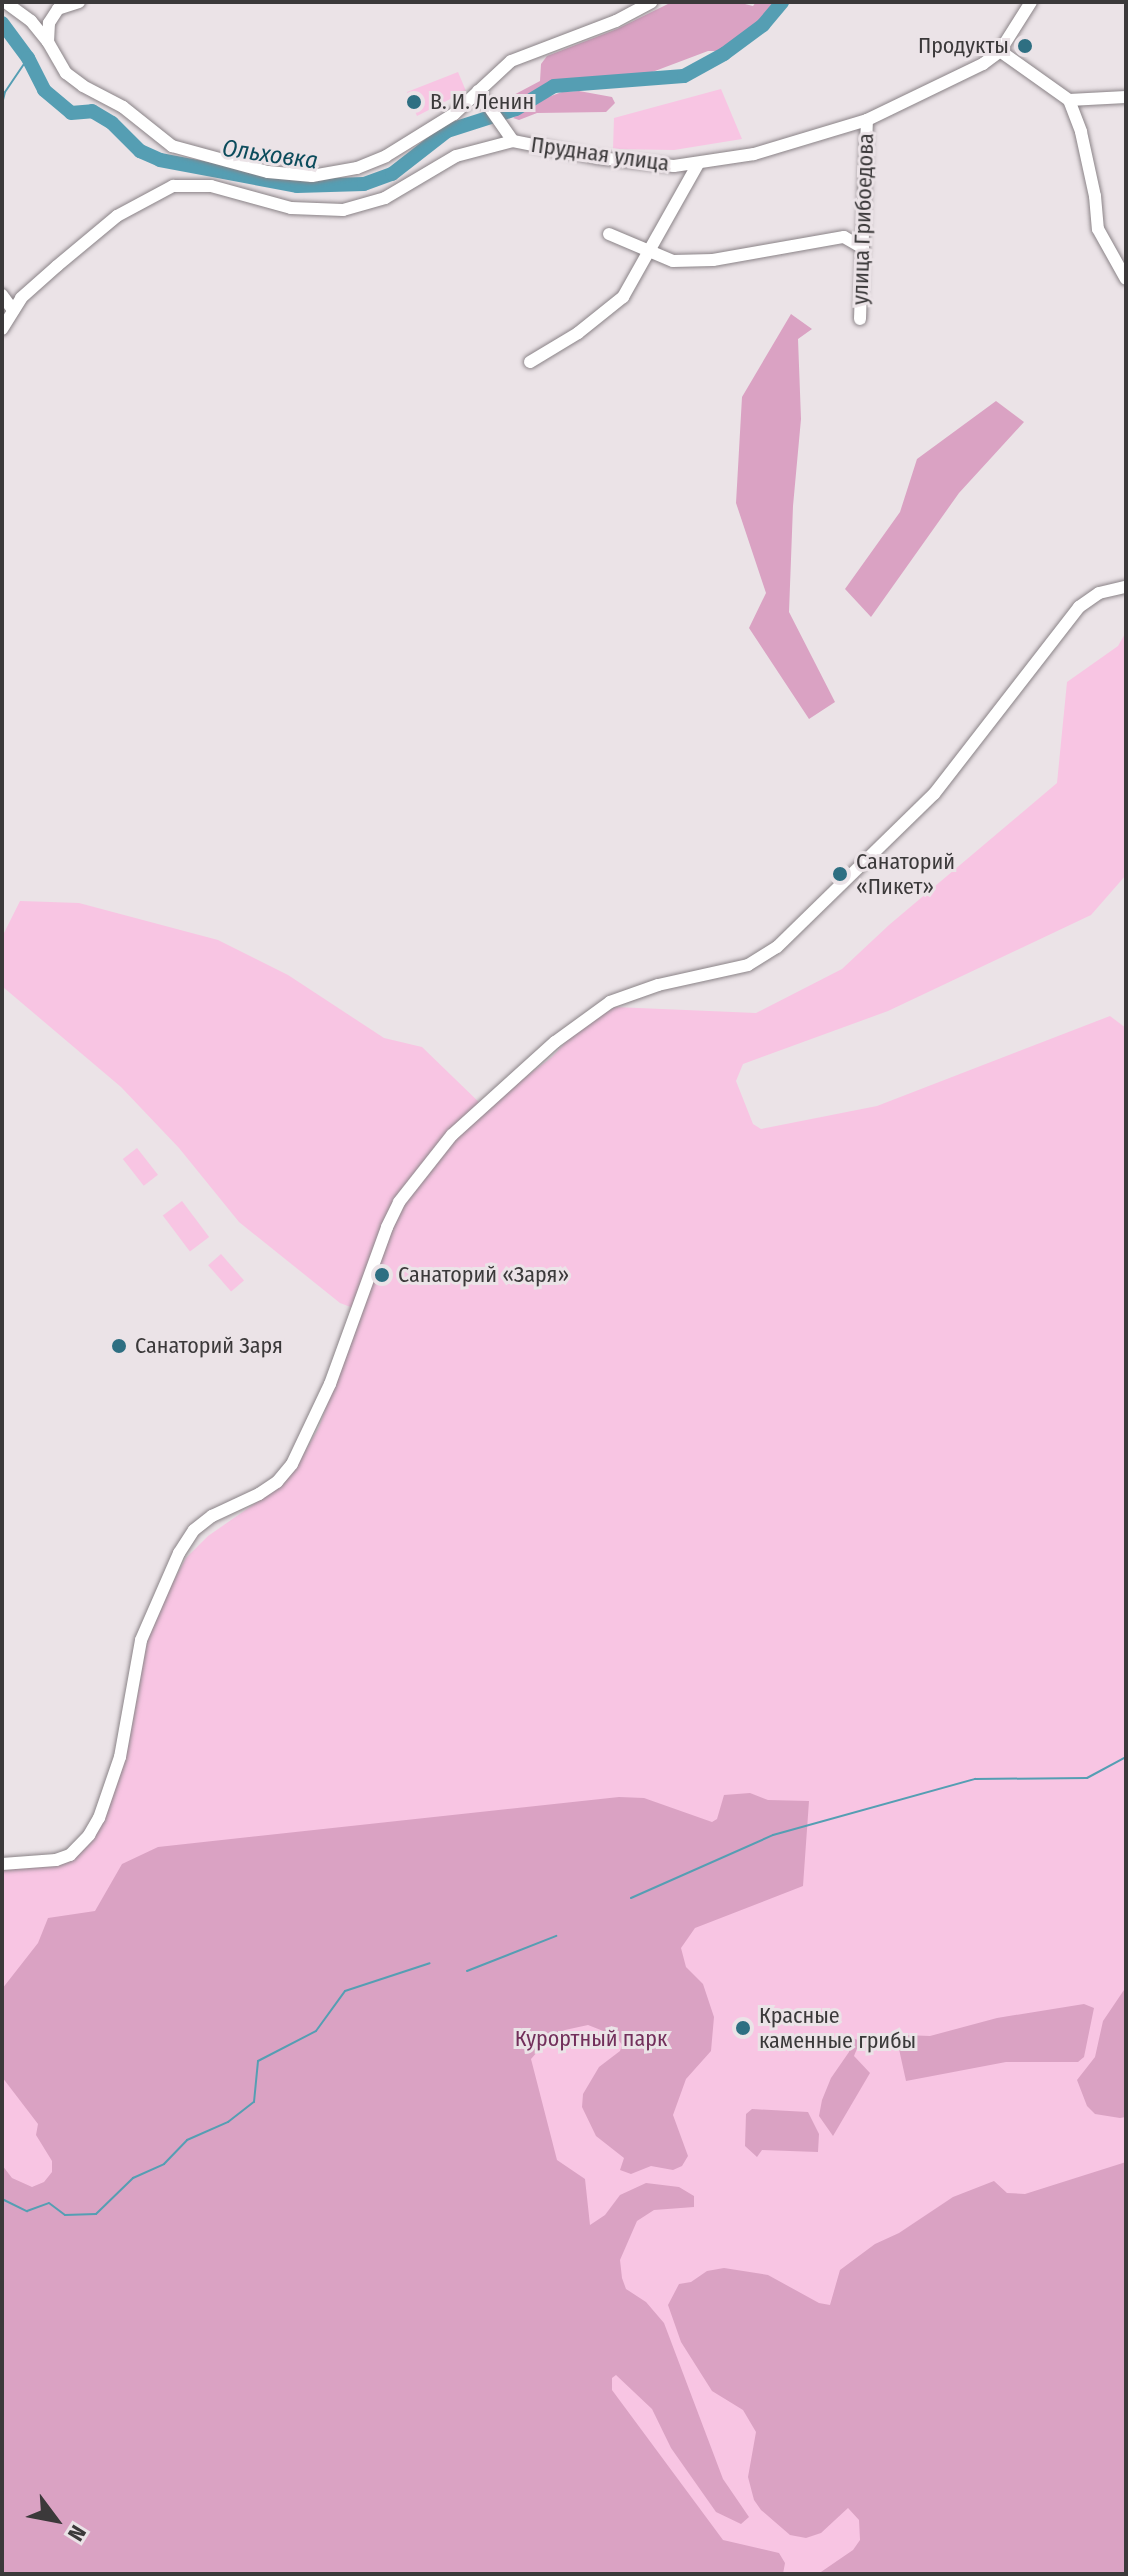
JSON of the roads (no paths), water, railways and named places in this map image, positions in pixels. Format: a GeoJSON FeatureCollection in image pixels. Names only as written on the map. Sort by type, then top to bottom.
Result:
{"type":"FeatureCollection","features":[{"type":"Feature","properties":{"kind":"street"},"geometry":{"type":"LineString","coordinates":[[5,2],[31,21],[66,73],[123,107],[172,146],[287,176],[312,176],[357,168],[386,156],[454,114],[511,61],[616,21],[651,2]]}},
{"type":"Feature","properties":{"kind":"street"},"geometry":{"type":"LineString","coordinates":[[48,42],[49,23],[58,9],[79,2]]}},
{"type":"Feature","properties":{"kind":"street","name":"Прудная улица"},"geometry":{"type":"LineString","coordinates":[[2,329],[32,286],[117,216],[173,186],[211,186],[291,208],[343,210],[385,198],[456,156],[513,141],[625,161],[698,164],[781,147],[867,120],[939,88],[1000,51],[1031,2]]}},
{"type":"Feature","properties":{"kind":"street"},"geometry":{"type":"LineString","coordinates":[[1000,51],[1069,100],[1081,132],[1095,196],[1098,229],[1126,279]]}},
{"type":"Feature","properties":{"kind":"street"},"geometry":{"type":"LineString","coordinates":[[478,91],[513,141]]}},
{"type":"Feature","properties":{"kind":"street"},"geometry":{"type":"LineString","coordinates":[[1069,100],[1126,97]]}},
{"type":"Feature","properties":{"kind":"street","name":"улица Грибоедова"},"geometry":{"type":"LineString","coordinates":[[860,319],[867,120]]}},
{"type":"Feature","properties":{"kind":"street"},"geometry":{"type":"LineString","coordinates":[[530,362],[611,310],[649,254],[698,164]]}},
{"type":"Feature","properties":{"kind":"street"},"geometry":{"type":"LineString","coordinates":[[609,234],[649,254],[673,261],[713,260],[844,237],[863,248]]}},
{"type":"Feature","properties":{"kind":"street"},"geometry":{"type":"LineString","coordinates":[[2,295],[13,310]]}},
{"type":"Feature","properties":{"kind":"street"},"geometry":{"type":"LineString","coordinates":[[2,1864],[56,1860],[70,1855],[89,1835],[120,1757],[141,1640],[179,1553],[194,1530],[212,1516],[277,1482],[292,1464],[330,1384],[399,1202],[452,1135],[555,1042],[610,1002],[658,985],[748,965],[777,947],[934,794],[1079,607],[1099,593],[1126,587]]}},
{"type":"Feature","properties":{"kind":"waterway","name":"Ольховка"},"geometry":{"type":"LineString","coordinates":[[2,23],[28,58],[44,90],[71,113],[92,111],[112,123],[140,151],[160,160],[297,186],[364,184],[392,174],[447,131],[516,109],[554,86],[684,76],[724,54],[763,25],[782,2]]}},
{"type":"Feature","properties":{"kind":"waterway"},"geometry":{"type":"LineString","coordinates":[[2,104],[5,92],[28,58]]}},
{"type":"Feature","properties":{"kind":"waterway"},"geometry":{"type":"LineString","coordinates":[[631,1898],[773,1835],[975,1779],[1087,1778],[1126,1757]]}},
{"type":"Feature","properties":{"kind":"waterway"},"geometry":{"type":"LineString","coordinates":[[467,1971],[556,1936]]}},
{"type":"Feature","properties":{"kind":"waterway"},"geometry":{"type":"LineString","coordinates":[[2,2199],[27,2211],[49,2203],[65,2215],[96,2214],[133,2178],[164,2164],[187,2140],[228,2122],[254,2102],[258,2061],[316,2031],[345,1991],[430,1963]]}},
{"type":"Feature","properties":{"kind":"place","name":"Продукты"},"geometry":{"type":"Point","coordinates":[1025,46]}},
{"type":"Feature","properties":{"kind":"place","name":"В. И. Ленин"},"geometry":{"type":"Point","coordinates":[414,102]}},
{"type":"Feature","properties":{"kind":"place","name":"Санаторий «Пикет»"},"geometry":{"type":"Point","coordinates":[840,874]}},
{"type":"Feature","properties":{"kind":"place","name":"Санаторий «Заря»"},"geometry":{"type":"Point","coordinates":[382,1275]}},
{"type":"Feature","properties":{"kind":"place","name":"Санаторий Заря"},"geometry":{"type":"Point","coordinates":[119,1346]}},
{"type":"Feature","properties":{"kind":"place","name":"Красные каменные грибы"},"geometry":{"type":"Point","coordinates":[743,2028]}},
{"type":"Feature","properties":{"kind":"park label","name":"Курортный парк"},"geometry":{"type":"Point","coordinates":[591,2039]}}]}
